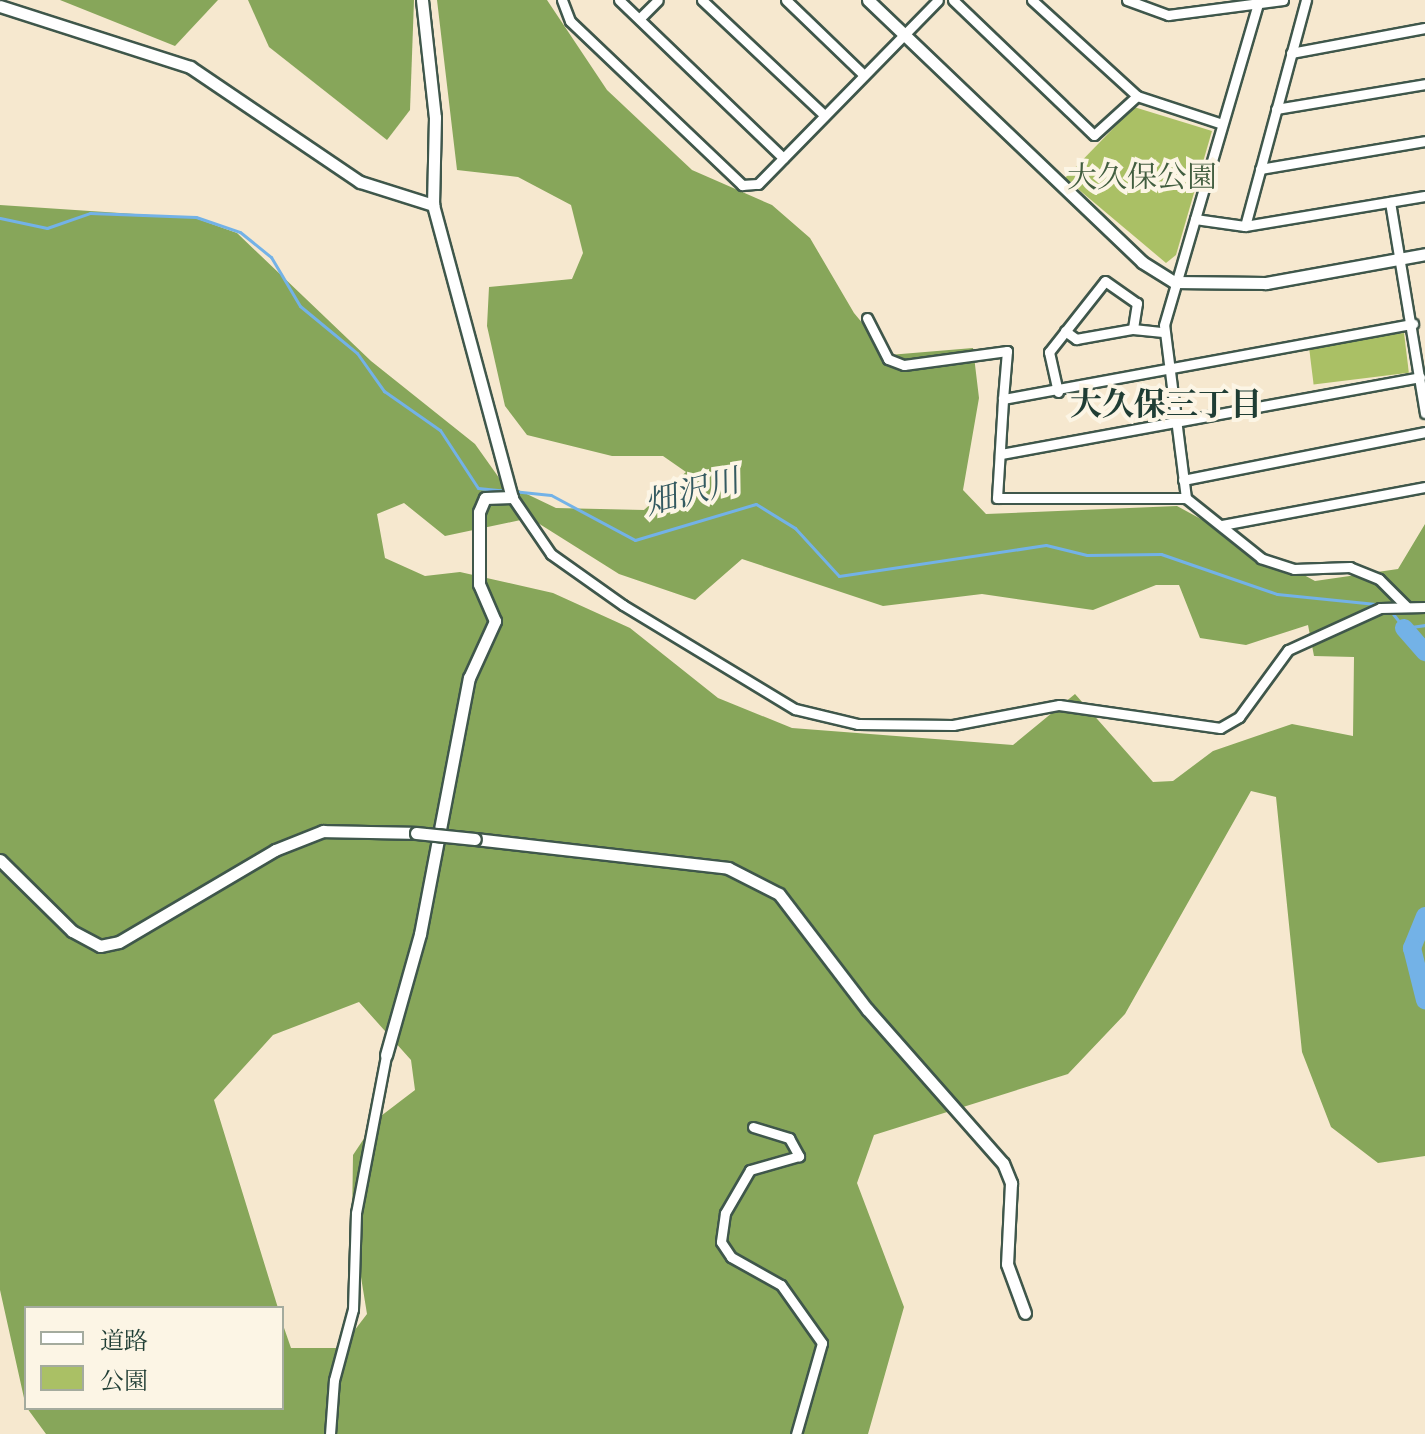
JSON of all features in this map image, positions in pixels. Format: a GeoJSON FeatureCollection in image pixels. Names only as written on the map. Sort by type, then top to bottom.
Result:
{"type":"FeatureCollection","features":[{"type":"Feature","properties":{"kind":"street"},"geometry":{"type":"LineString","coordinates":[[422,0],[435,117],[433,205],[512,497],[551,554],[623,605],[795,709],[858,724],[953,725],[1059,705],[1220,728],[1239,717],[1288,650],[1346,620],[1406,606],[1425,607]]}},
{"type":"Feature","properties":{"kind":"street"},"geometry":{"type":"LineString","coordinates":[[562,0],[570,21],[742,185],[758,184],[823,114],[938,0]]}},
{"type":"Feature","properties":{"kind":"street"},"geometry":{"type":"LineString","coordinates":[[619,0],[783,158]]}},
{"type":"Feature","properties":{"kind":"street"},"geometry":{"type":"LineString","coordinates":[[640,18],[658,0]]}},
{"type":"Feature","properties":{"kind":"street"},"geometry":{"type":"LineString","coordinates":[[702,0],[823,114]]}},
{"type":"Feature","properties":{"kind":"street"},"geometry":{"type":"LineString","coordinates":[[786,0],[864,75]]}},
{"type":"Feature","properties":{"kind":"street"},"geometry":{"type":"LineString","coordinates":[[868,0],[1142,262],[1174,282],[1266,283],[1425,254]]}},
{"type":"Feature","properties":{"kind":"street"},"geometry":{"type":"LineString","coordinates":[[953,0],[1094,135],[1137,96]]}},
{"type":"Feature","properties":{"kind":"street"},"geometry":{"type":"LineString","coordinates":[[1032,0],[1137,96],[1222,124]]}},
{"type":"Feature","properties":{"kind":"street"},"geometry":{"type":"LineString","coordinates":[[1127,0],[1168,15],[1283,0]]}},
{"type":"Feature","properties":{"kind":"street"},"geometry":{"type":"LineString","coordinates":[[1245,226],[1306,0]]}},
{"type":"Feature","properties":{"kind":"street"},"geometry":{"type":"LineString","coordinates":[[1186,498],[1166,373],[1163,332],[1174,282],[1258,2]]}},
{"type":"Feature","properties":{"kind":"street"},"geometry":{"type":"LineString","coordinates":[[0,6],[190,67],[360,182],[433,205]]}},
{"type":"Feature","properties":{"kind":"street"},"geometry":{"type":"LineString","coordinates":[[1291,53],[1425,28]]}},
{"type":"Feature","properties":{"kind":"street"},"geometry":{"type":"LineString","coordinates":[[1276,109],[1425,84]]}},
{"type":"Feature","properties":{"kind":"street"},"geometry":{"type":"LineString","coordinates":[[1260,169],[1425,141]]}},
{"type":"Feature","properties":{"kind":"street"},"geometry":{"type":"LineString","coordinates":[[1195,219],[1245,226],[1425,196]]}},
{"type":"Feature","properties":{"kind":"street"},"geometry":{"type":"LineString","coordinates":[[1390,202],[1413,324],[1425,413]]}},
{"type":"Feature","properties":{"kind":"street"},"geometry":{"type":"LineString","coordinates":[[1058,392],[1049,352],[1105,281],[1137,303],[1133,329]]}},
{"type":"Feature","properties":{"kind":"street"},"geometry":{"type":"LineString","coordinates":[[867,318],[888,359],[904,365],[1007,351],[1001,454],[1002,503],[1186,498],[1261,558],[1294,569],[1350,567],[1379,579],[1406,606]]}},
{"type":"Feature","properties":{"kind":"street"},"geometry":{"type":"LineString","coordinates":[[1003,399],[1166,373],[1413,324]]}},
{"type":"Feature","properties":{"kind":"street"},"geometry":{"type":"LineString","coordinates":[[1065,331],[1076,339],[1133,329],[1163,332]]}},
{"type":"Feature","properties":{"kind":"street"},"geometry":{"type":"LineString","coordinates":[[1001,454],[1174,426],[1420,377]]}},
{"type":"Feature","properties":{"kind":"street"},"geometry":{"type":"LineString","coordinates":[[1183,480],[1425,432]]}},
{"type":"Feature","properties":{"kind":"street"},"geometry":{"type":"LineString","coordinates":[[1222,525],[1425,487]]}},
{"type":"Feature","properties":{"kind":"street"},"geometry":{"type":"LineString","coordinates":[[330,1434],[334,1380],[353,1309],[356,1213],[386,1055],[420,934],[469,678],[495,621],[479,584],[479,512],[485,498],[512,497]]}},
{"type":"Feature","properties":{"kind":"street"},"geometry":{"type":"LineString","coordinates":[[0,860],[72,931],[100,946],[119,942],[275,850],[323,831],[416,833],[728,868],[779,894],[867,1009],[1003,1163],[1011,1183],[1007,1264],[1025,1313]]}},
{"type":"Feature","properties":{"kind":"street"},"geometry":{"type":"LineString","coordinates":[[753,1127],[789,1138],[799,1156],[750,1170],[725,1213],[721,1242],[790,1294],[822,1343],[796,1434]]}},
{"type":"Feature","properties":{"kind":"green space"},"geometry":{"type":"Polygon","coordinates":[[[60,0],[218,0],[175,46],[60,0]]]}},
{"type":"Feature","properties":{"kind":"green space"},"geometry":{"type":"Polygon","coordinates":[[[248,0],[414,0],[410,110],[387,140],[269,47],[248,0]]]}},
{"type":"Feature","properties":{"kind":"green space"},"geometry":{"type":"Polygon","coordinates":[[[437,0],[547,0],[607,90],[692,170],[772,205],[810,238],[854,313],[889,355],[973,348],[979,398],[963,490],[986,514],[1177,506],[1315,581],[1398,569],[1425,524],[1425,1156],[1378,1163],[1331,1127],[1302,1052],[1276,797],[1251,791],[1125,1014],[1068,1074],[874,1135],[857,1183],[904,1307],[868,1434],[46,1434],[28,1410],[284,1410],[284,1328],[291,1348],[341,1348],[367,1314],[352,1222],[353,1155],[377,1119],[415,1090],[411,1060],[359,1002],[273,1035],[214,1100],[277,1306],[24,1306],[24,1398],[0,1290],[0,205],[195,218],[237,233],[371,361],[475,444],[502,482],[556,508],[644,510],[686,472],[663,456],[612,456],[527,435],[505,406],[487,326],[489,287],[572,279],[583,253],[571,205],[518,177],[457,170],[437,0]],[[404,503],[377,514],[385,558],[425,576],[460,572],[553,593],[630,628],[718,698],[792,728],[1013,745],[1075,694],[1153,782],[1173,781],[1213,751],[1292,724],[1353,736],[1354,657],[1314,656],[1308,625],[1246,645],[1200,638],[1179,585],[1156,585],[1093,610],[982,594],[883,606],[742,559],[695,600],[619,574],[530,518],[445,536],[404,503]]]}},
{"type":"Feature","properties":{"kind":"green space","name":"大久保公園"},"geometry":{"type":"Polygon","coordinates":[[[1134,107],[1212,131],[1176,255],[1166,263],[1065,178],[1134,107]]]}},
{"type":"Feature","properties":{"kind":"green space"},"geometry":{"type":"Polygon","coordinates":[[[1404,333],[1409,373],[1314,384],[1309,345],[1404,333]]]}},
{"type":"Feature","properties":{"kind":"waterway","name":"畑沢川"},"geometry":{"type":"LineString","coordinates":[[0,218],[47,228],[90,213],[196,217],[240,232],[271,257],[300,306],[357,353],[384,391],[440,430],[478,488],[505,491]]}},
{"type":"Feature","properties":{"kind":"waterway","name":"畑沢川"},"geometry":{"type":"LineString","coordinates":[[512,491],[551,495],[635,540],[756,504],[795,528],[839,576],[1046,545],[1087,555],[1161,554],[1277,594],[1385,605]]}},
{"type":"Feature","properties":{"kind":"waterway","name":"畑沢川"},"geometry":{"type":"LineString","coordinates":[[1390,610],[1404,628],[1425,625]]}},
{"type":"Feature","properties":{"kind":"waterway","name":"畑沢川"},"geometry":{"type":"LineString","coordinates":[[1404,628],[1425,652]]}},
{"type":"Feature","properties":{"kind":"waterway","name":"畑沢川"},"geometry":{"type":"LineString","coordinates":[[1425,916],[1412,948],[1425,1000]]}},
{"type":"Feature","properties":{"kind":"district","name":"大久保三丁目"},"geometry":{"type":"Point","coordinates":[1166,405]}}]}
